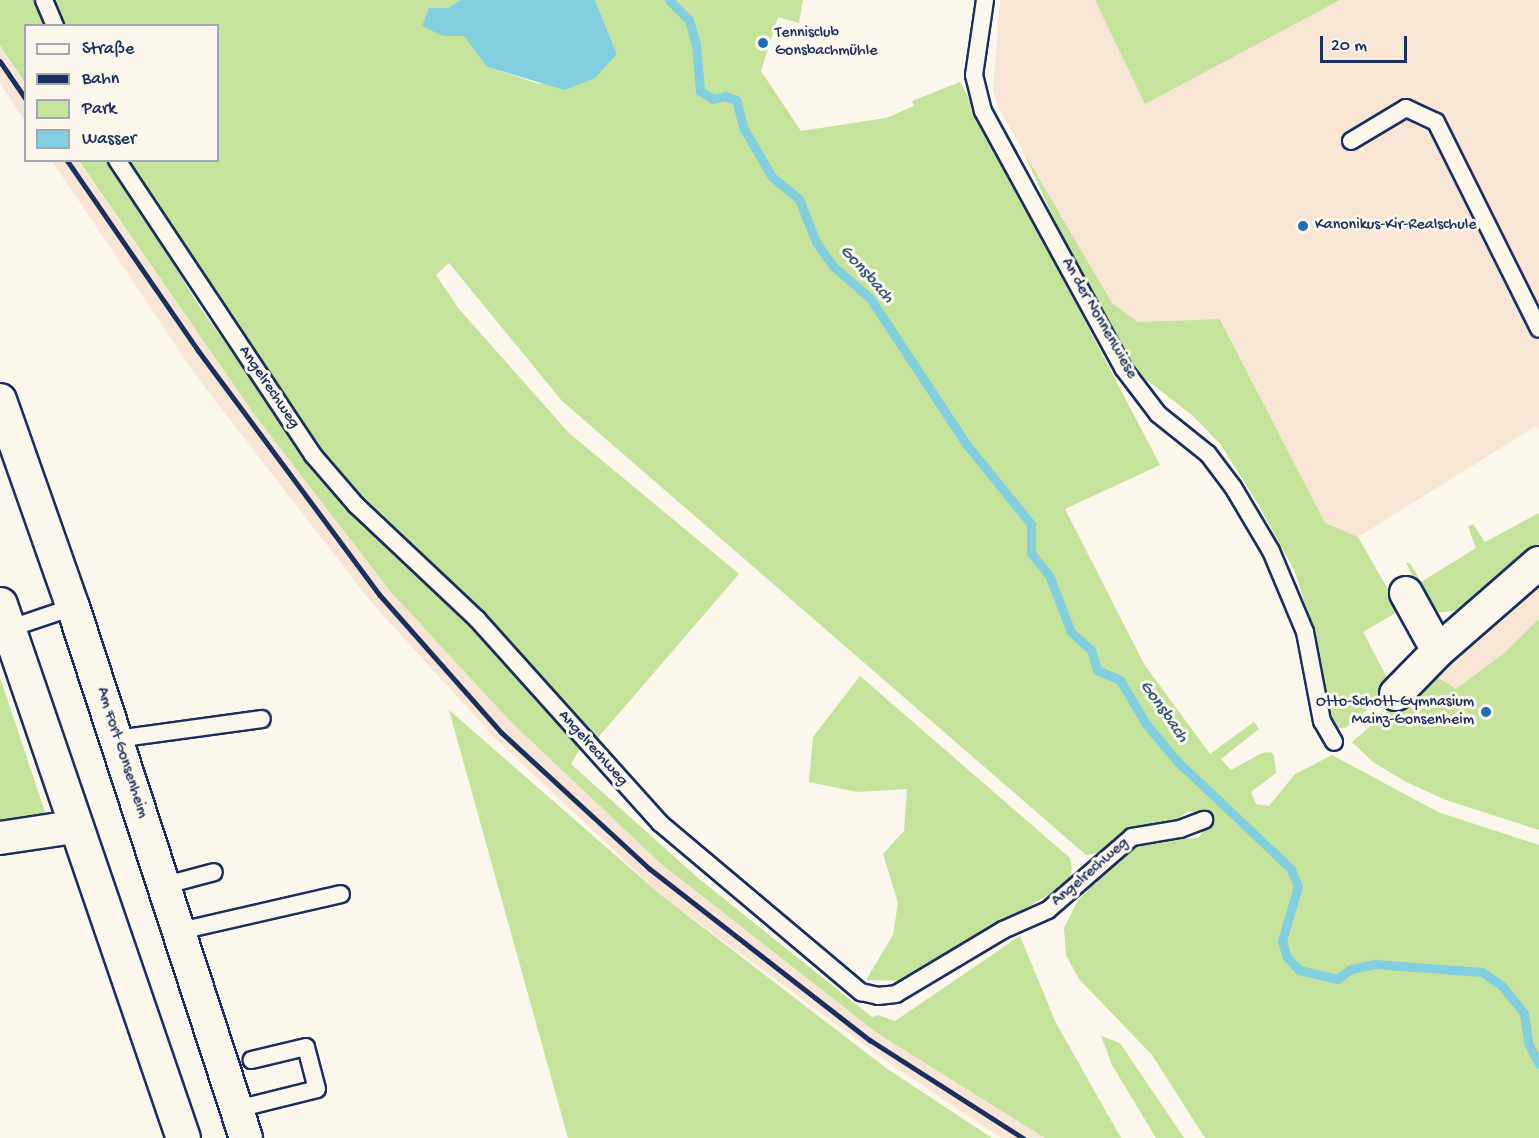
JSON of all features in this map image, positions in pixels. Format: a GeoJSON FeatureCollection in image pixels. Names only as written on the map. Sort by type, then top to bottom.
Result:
{"type":"FeatureCollection","features":[{"type":"Feature","properties":{"kind":"street","name":"Am Fort Gonsenheim"},"geometry":{"type":"LineString","coordinates":[[0,400],[73,607],[246,1138]]}},
{"type":"Feature","properties":{"kind":"street"},"geometry":{"type":"LineString","coordinates":[[1396,694],[1438,651],[1539,563]]}},
{"type":"Feature","properties":{"kind":"street"},"geometry":{"type":"LineString","coordinates":[[1406,593],[1438,651]]}},
{"type":"Feature","properties":{"kind":"street"},"geometry":{"type":"LineString","coordinates":[[4,617],[74,827],[183,1138]]}},
{"type":"Feature","properties":{"kind":"street"},"geometry":{"type":"LineString","coordinates":[[0,838],[74,827]]}},
{"type":"Feature","properties":{"kind":"lane"},"geometry":{"type":"LineString","coordinates":[[44,0],[54,24]]}},
{"type":"Feature","properties":{"kind":"lane","name":"An der Nonnenwiese"},"geometry":{"type":"LineString","coordinates":[[985,0],[974,75],[983,111],[1123,368],[1158,414],[1208,454],[1233,487],[1271,551],[1305,632],[1322,721],[1334,742]]}},
{"type":"Feature","properties":{"kind":"lane"},"geometry":{"type":"LineString","coordinates":[[1351,141],[1406,108],[1436,122],[1539,329]]}},
{"type":"Feature","properties":{"kind":"lane","name":"Angelrechweg"},"geometry":{"type":"LineString","coordinates":[[118,162],[313,455],[356,505],[477,619],[660,823],[861,992],[878,996],[896,994],[1003,930],[1048,910],[1132,837],[1180,829],[1204,820]]}},
{"type":"Feature","properties":{"kind":"lane"},"geometry":{"type":"LineString","coordinates":[[4,617],[73,607]]}},
{"type":"Feature","properties":{"kind":"lane"},"geometry":{"type":"LineString","coordinates":[[117,739],[262,719]]}},
{"type":"Feature","properties":{"kind":"lane"},"geometry":{"type":"LineString","coordinates":[[177,882],[214,872]]}},
{"type":"Feature","properties":{"kind":"lane"},"geometry":{"type":"LineString","coordinates":[[180,931],[341,894]]}},
{"type":"Feature","properties":{"kind":"lane"},"geometry":{"type":"LineString","coordinates":[[237,1109],[317,1089],[306,1047],[252,1060]]}},
{"type":"Feature","properties":{"kind":"shaded area","name":"Kanonikus-Kir-Realschule"},"geometry":{"type":"Polygon","coordinates":[[[1000,0],[1539,0],[1539,431],[1536,426],[1358,537],[1325,524],[1221,319],[1138,322],[1112,303],[999,109],[993,90],[1000,0]]]}},
{"type":"Feature","properties":{"kind":"shaded area"},"geometry":{"type":"Polygon","coordinates":[[[0,47],[24,83],[24,119],[0,83],[0,47]]]}},
{"type":"Feature","properties":{"kind":"shaded area"},"geometry":{"type":"Polygon","coordinates":[[[53,162],[79,162],[254,414],[390,591],[510,721],[660,863],[877,1033],[1045,1138],[1001,1138],[888,1062],[661,895],[494,737],[371,602],[197,377],[53,162]]]}},
{"type":"Feature","properties":{"kind":"shaded area","name":"Otto-Schott-Gymnasium Mainz-Gonsenheim"},"geometry":{"type":"Polygon","coordinates":[[[1539,582],[1539,819],[1431,673],[1539,582]]]}},
{"type":"Feature","properties":{"kind":"green space"},"geometry":{"type":"Polygon","coordinates":[[[0,0],[36,0],[48,24],[24,24],[24,82],[0,46],[0,0]]]}},
{"type":"Feature","properties":{"kind":"green space"},"geometry":{"type":"Polygon","coordinates":[[[53,0],[461,0],[448,8],[429,8],[443,36],[464,35],[487,67],[539,84],[617,54],[595,0],[803,0],[799,23],[778,17],[761,71],[801,131],[886,118],[914,106],[912,101],[960,82],[1160,465],[1065,509],[1144,664],[1210,754],[1254,722],[1259,729],[1221,759],[1231,770],[1262,753],[1271,752],[1274,756],[1276,773],[1251,792],[1256,804],[1269,806],[1295,774],[1332,755],[1438,812],[1539,845],[1539,1138],[1205,1138],[1152,1055],[1079,979],[1066,955],[1064,928],[1078,900],[1131,847],[1140,841],[1198,838],[1206,827],[1203,814],[1189,811],[1166,826],[1138,826],[1101,853],[1086,855],[562,401],[449,263],[436,275],[459,309],[569,433],[739,574],[596,740],[479,609],[362,501],[311,439],[126,162],[219,162],[219,24],[64,24],[53,0]]]}},
{"type":"Feature","properties":{"kind":"green space"},"geometry":{"type":"Polygon","coordinates":[[[1095,0],[1340,0],[1145,104],[1095,0]]]}},
{"type":"Feature","properties":{"kind":"green space"},"geometry":{"type":"Polygon","coordinates":[[[1022,149],[1112,303],[1138,322],[1220,319],[1325,523],[1358,537],[1394,600],[1399,611],[1363,632],[1393,689],[1345,728],[1337,728],[1332,722],[1315,636],[1295,572],[1258,504],[1221,445],[1192,415],[1135,371],[1080,276],[1022,149]]]}},
{"type":"Feature","properties":{"kind":"green space"},"geometry":{"type":"Polygon","coordinates":[[[80,162],[112,162],[197,303],[308,460],[366,528],[473,623],[581,747],[571,764],[698,878],[872,1017],[878,1015],[895,1021],[1020,936],[1056,1023],[1121,1138],[1045,1138],[877,1033],[660,863],[510,721],[390,591],[254,414],[80,162]]]}},
{"type":"Feature","properties":{"kind":"green space"},"geometry":{"type":"Polygon","coordinates":[[[1539,513],[1539,544],[1464,610],[1432,613],[1406,563],[1410,563],[1421,582],[1476,548],[1468,527],[1473,524],[1485,542],[1539,513]]]}},
{"type":"Feature","properties":{"kind":"green space"},"geometry":{"type":"Polygon","coordinates":[[[1539,619],[1539,830],[1446,800],[1406,782],[1373,762],[1352,742],[1431,673],[1456,689],[1502,655],[1539,619]]]}},
{"type":"Feature","properties":{"kind":"green space"},"geometry":{"type":"Polygon","coordinates":[[[860,676],[1070,858],[1072,869],[1069,882],[907,981],[866,980],[893,935],[898,903],[883,854],[904,831],[907,789],[857,792],[809,782],[813,737],[860,676]]]}},
{"type":"Feature","properties":{"kind":"green space"},"geometry":{"type":"Polygon","coordinates":[[[0,677],[48,821],[0,829],[0,677]]]}},
{"type":"Feature","properties":{"kind":"green space"},"geometry":{"type":"Polygon","coordinates":[[[449,710],[661,895],[886,1068],[992,1138],[568,1138],[449,710]]]}},
{"type":"Feature","properties":{"kind":"green space"},"geometry":{"type":"Polygon","coordinates":[[[1101,1036],[1120,1043],[1184,1138],[1156,1138],[1112,1065],[1101,1036]]]}},
{"type":"Feature","properties":{"kind":"water"},"geometry":{"type":"Polygon","coordinates":[[[461,0],[595,0],[617,54],[595,78],[565,90],[487,67],[464,36],[443,36],[422,26],[429,8],[448,8],[461,0]]]}},
{"type":"Feature","properties":{"kind":"waterway","name":"Gonsbach"},"geometry":{"type":"LineString","coordinates":[[669,0],[689,20],[696,45],[700,91],[713,99],[725,96],[736,100],[744,129],[772,177],[799,199],[816,242],[833,266],[870,298],[967,445],[1031,524],[1031,553],[1049,575],[1071,632],[1091,650],[1097,670],[1120,680],[1146,724],[1178,762],[1291,869],[1298,886],[1282,941],[1287,957],[1299,970],[1337,979],[1351,969],[1375,964],[1482,972],[1502,986],[1524,1013],[1528,1043],[1539,1064]]}},
{"type":"Feature","properties":{"kind":"railway"},"geometry":{"type":"LineString","coordinates":[[0,61],[24,96]]}},
{"type":"Feature","properties":{"kind":"railway"},"geometry":{"type":"LineString","coordinates":[[68,162],[198,350],[380,595],[501,732],[650,869],[870,1040],[1023,1138]]}},
{"type":"Feature","properties":{"kind":"place","name":"Tennisclub Gonsbachmühle"},"geometry":{"type":"Point","coordinates":[763,43]}},
{"type":"Feature","properties":{"kind":"place","name":"Kanonikus-Kir-Realschule"},"geometry":{"type":"Point","coordinates":[1303,226]}},
{"type":"Feature","properties":{"kind":"place","name":"Otto-Schott-Gymnasium Mainz-Gonsenheim"},"geometry":{"type":"Point","coordinates":[1486,712]}}]}
